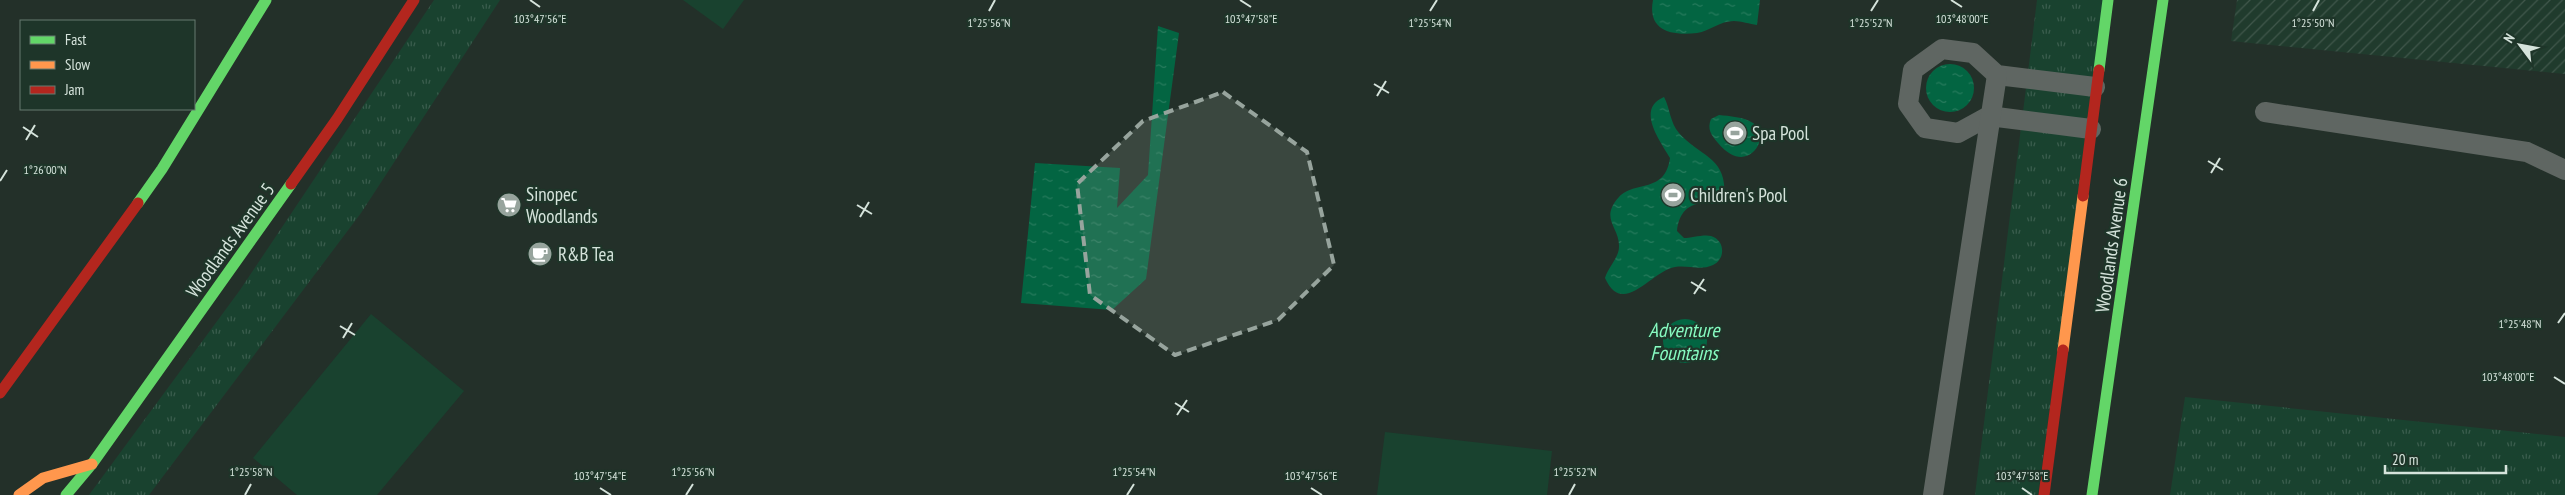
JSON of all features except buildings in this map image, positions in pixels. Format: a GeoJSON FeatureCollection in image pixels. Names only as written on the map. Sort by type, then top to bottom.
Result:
{"type":"FeatureCollection","features":[{"type":"Feature","properties":{"kind":"main road"},"geometry":{"type":"LineString","coordinates":[[0,393],[162,169],[266,0]]}},
{"type":"Feature","properties":{"kind":"main road","name":"Woodlands Avenue 5"},"geometry":{"type":"LineString","coordinates":[[66,495],[92,464],[337,120],[414,0]]}},
{"type":"Feature","properties":{"kind":"main road","name":"Woodlands Avenue 6"},"geometry":{"type":"LineString","coordinates":[[2044,495],[2095,87],[2108,0]]}},
{"type":"Feature","properties":{"kind":"main road","name":"Woodlands Avenue 6"},"geometry":{"type":"LineString","coordinates":[[2092,495],[2163,0]]}},
{"type":"Feature","properties":{"kind":"main road"},"geometry":{"type":"LineString","coordinates":[[19,495],[25,489],[47,476],[92,464]]}},
{"type":"Feature","properties":{"kind":"lane"},"geometry":{"type":"LineString","coordinates":[[2091,129],[1989,116],[1958,133],[1925,128],[1908,104],[1913,70],[1942,49],[1972,53],[1996,75],[2095,87]]}},
{"type":"Feature","properties":{"kind":"lane"},"geometry":{"type":"LineString","coordinates":[[1933,495],[1996,75]]}},
{"type":"Feature","properties":{"kind":"lane"},"geometry":{"type":"LineString","coordinates":[[2265,112],[2527,152],[2565,170]]}},
{"type":"Feature","properties":{"kind":"highlighted area"},"geometry":{"type":"Polygon","coordinates":[[[1223,92],[1307,152],[1334,265],[1278,320],[1175,355],[1090,295],[1077,184],[1143,121],[1223,92]]]}},
{"type":"Feature","properties":{"kind":"shaded area"},"geometry":{"type":"Polygon","coordinates":[[[2237,0],[2565,0],[2565,74],[2231,41],[2237,0]]]}},
{"type":"Feature","properties":{"kind":"green space"},"geometry":{"type":"Polygon","coordinates":[[[434,0],[500,0],[361,213],[149,495],[89,495],[240,290],[434,0]]]}},
{"type":"Feature","properties":{"kind":"green space"},"geometry":{"type":"Polygon","coordinates":[[[683,0],[744,0],[723,29],[683,0]]]}},
{"type":"Feature","properties":{"kind":"green space"},"geometry":{"type":"Polygon","coordinates":[[[2037,0],[2106,0],[2038,495],[1975,495],[2037,0]]]}},
{"type":"Feature","properties":{"kind":"green space"},"geometry":{"type":"Polygon","coordinates":[[[371,314],[464,391],[377,495],[297,495],[253,458],[371,314]]]}},
{"type":"Feature","properties":{"kind":"green space"},"geometry":{"type":"Polygon","coordinates":[[[2185,397],[2565,437],[2565,495],[2170,495],[2185,397]]]}},
{"type":"Feature","properties":{"kind":"green space"},"geometry":{"type":"Polygon","coordinates":[[[1385,432],[1552,451],[1547,495],[1377,495],[1385,432]]]}},
{"type":"Feature","properties":{"kind":"water"},"geometry":{"type":"Polygon","coordinates":[[[1653,0],[1760,0],[1757,25],[1740,21],[1729,21],[1702,32],[1688,34],[1671,32],[1658,25],[1652,10],[1653,0]]]}},
{"type":"Feature","properties":{"kind":"water"},"geometry":{"type":"Polygon","coordinates":[[[1158,26],[1179,33],[1146,279],[1112,310],[1021,303],[1035,163],[1120,168],[1117,208],[1148,175],[1158,26]]]}},
{"type":"Feature","properties":{"kind":"water"},"geometry":{"type":"Polygon","coordinates":[[[1945,64],[1955,64],[1964,68],[1970,74],[1974,88],[1970,102],[1964,108],[1955,112],[1945,112],[1936,108],[1930,102],[1926,93],[1926,83],[1930,74],[1936,68],[1945,64]]]}},
{"type":"Feature","properties":{"kind":"water","name":"Children's Pool"},"geometry":{"type":"Polygon","coordinates":[[[1664,97],[1676,129],[1687,141],[1711,159],[1722,174],[1724,184],[1724,197],[1715,204],[1700,203],[1689,208],[1681,217],[1677,231],[1684,238],[1705,235],[1716,238],[1721,245],[1722,254],[1717,262],[1708,267],[1675,267],[1666,270],[1638,289],[1620,294],[1612,289],[1605,278],[1619,251],[1617,234],[1610,217],[1611,211],[1619,197],[1633,189],[1656,182],[1667,169],[1670,158],[1656,135],[1651,117],[1651,109],[1656,102],[1664,97]]]}},
{"type":"Feature","properties":{"kind":"water","name":"Spa Pool"},"geometry":{"type":"Polygon","coordinates":[[[1719,115],[1741,118],[1753,123],[1758,129],[1760,136],[1759,144],[1748,156],[1739,157],[1729,153],[1712,135],[1709,126],[1711,119],[1719,115]]]}},
{"type":"Feature","properties":{"kind":"water","name":"Adventure Fountains"},"geometry":{"type":"Polygon","coordinates":[[[1685,319],[1697,323],[1703,329],[1707,341],[1703,353],[1697,359],[1685,363],[1673,359],[1667,353],[1663,341],[1667,329],[1673,323],[1685,319]]]}},
{"type":"Feature","properties":{"kind":"traffic: fast"},"geometry":{"type":"LineString","coordinates":[[138,203],[162,169],[266,0]]}},
{"type":"Feature","properties":{"kind":"traffic: fast"},"geometry":{"type":"LineString","coordinates":[[2099,70],[2108,0]]}},
{"type":"Feature","properties":{"kind":"traffic: fast"},"geometry":{"type":"LineString","coordinates":[[2092,495],[2163,0]]}},
{"type":"Feature","properties":{"kind":"traffic: fast"},"geometry":{"type":"LineString","coordinates":[[66,495],[92,464],[291,184]]}},
{"type":"Feature","properties":{"kind":"traffic: slow"},"geometry":{"type":"LineString","coordinates":[[2063,350],[2083,196]]}},
{"type":"Feature","properties":{"kind":"traffic: slow"},"geometry":{"type":"LineString","coordinates":[[19,495],[43,478],[92,464]]}},
{"type":"Feature","properties":{"kind":"traffic: jam"},"geometry":{"type":"LineString","coordinates":[[291,184],[337,119],[414,0]]}},
{"type":"Feature","properties":{"kind":"traffic: jam"},"geometry":{"type":"LineString","coordinates":[[2083,196],[2099,70]]}},
{"type":"Feature","properties":{"kind":"traffic: jam"},"geometry":{"type":"LineString","coordinates":[[0,393],[138,203]]}},
{"type":"Feature","properties":{"kind":"traffic: jam"},"geometry":{"type":"LineString","coordinates":[[2044,495],[2063,350]]}},
{"type":"Feature","properties":{"kind":"place","name":"Spa Pool"},"geometry":{"type":"Point","coordinates":[1735,133]}},
{"type":"Feature","properties":{"kind":"place","name":"Children's Pool"},"geometry":{"type":"Point","coordinates":[1673,195]}},
{"type":"Feature","properties":{"kind":"place","name":"Sinopec Woodlands"},"geometry":{"type":"Point","coordinates":[509,205]}},
{"type":"Feature","properties":{"kind":"place","name":"R&B Tea"},"geometry":{"type":"Point","coordinates":[540,254]}}]}
